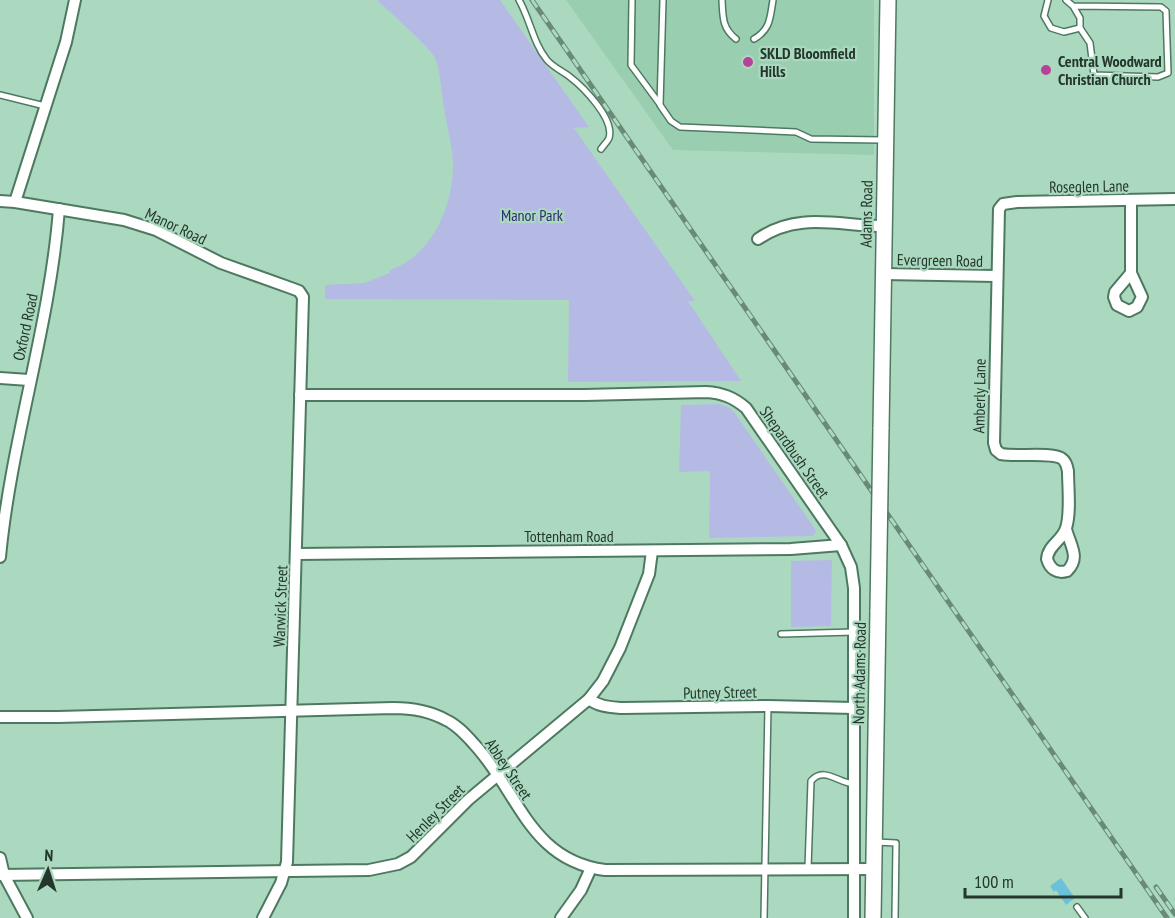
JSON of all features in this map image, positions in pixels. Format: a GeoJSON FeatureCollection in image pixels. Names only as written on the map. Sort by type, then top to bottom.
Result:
{"type":"FeatureCollection","features":[{"type":"Feature","properties":{"kind":"main road","name":"Adams Road"},"geometry":{"type":"LineString","coordinates":[[881,429],[888,0]]}},
{"type":"Feature","properties":{"kind":"main road","name":"North Adams Road"},"geometry":{"type":"LineString","coordinates":[[873,918],[881,429]]}},
{"type":"Feature","properties":{"kind":"street"},"geometry":{"type":"LineString","coordinates":[[15,201],[47,106],[66,42],[75,0]]}},
{"type":"Feature","properties":{"kind":"street"},"geometry":{"type":"LineString","coordinates":[[1131,200],[1131,273]]}},
{"type":"Feature","properties":{"kind":"street","name":"Roseglen Lane"},"geometry":{"type":"LineString","coordinates":[[1003,204],[1175,200]]}},
{"type":"Feature","properties":{"kind":"street","name":"Manor Road"},"geometry":{"type":"LineString","coordinates":[[0,201],[15,201],[124,220],[156,230],[221,263],[298,291]]}},
{"type":"Feature","properties":{"kind":"street","name":"Amberly Lane"},"geometry":{"type":"LineString","coordinates":[[1003,204],[997,216],[994,443],[996,450],[1001,454],[1053,456],[1063,459],[1068,471],[1066,529]]}},
{"type":"Feature","properties":{"kind":"street","name":"Oxford Road"},"geometry":{"type":"LineString","coordinates":[[0,554],[29,380],[55,256],[59,209]]}},
{"type":"Feature","properties":{"kind":"street"},"geometry":{"type":"LineString","coordinates":[[758,239],[777,227],[800,222],[884,226]]}},
{"type":"Feature","properties":{"kind":"street","name":"Evergreen Road"},"geometry":{"type":"LineString","coordinates":[[883,274],[996,276]]}},
{"type":"Feature","properties":{"kind":"street","name":"Warwick Street"},"geometry":{"type":"LineString","coordinates":[[263,918],[275,898],[287,862],[304,307],[303,297],[298,291]]}},
{"type":"Feature","properties":{"kind":"street"},"geometry":{"type":"LineString","coordinates":[[0,378],[29,380]]}},
{"type":"Feature","properties":{"kind":"street","name":"Shepardbush Street"},"geometry":{"type":"LineString","coordinates":[[300,395],[585,395],[706,392],[724,394],[746,408],[841,545],[850,562],[853,577],[854,632],[854,918]]}},
{"type":"Feature","properties":{"kind":"street","name":"Tottenham Road"},"geometry":{"type":"LineString","coordinates":[[297,554],[791,549],[841,545]]}},
{"type":"Feature","properties":{"kind":"street","name":"Henley Street"},"geometry":{"type":"LineString","coordinates":[[2,875],[369,870],[398,864],[411,857],[453,814],[498,774],[589,699],[603,681],[620,648],[649,574],[652,551]]}},
{"type":"Feature","properties":{"kind":"street","name":"Putney Street"},"geometry":{"type":"LineString","coordinates":[[589,699],[594,703],[622,708],[768,706],[854,708]]}},
{"type":"Feature","properties":{"kind":"street","name":"Abbey Street"},"geometry":{"type":"LineString","coordinates":[[0,717],[405,708],[433,714],[447,720],[467,736],[488,760],[524,817],[549,847],[573,862],[604,870],[874,869]]}},
{"type":"Feature","properties":{"kind":"street"},"geometry":{"type":"LineString","coordinates":[[0,858],[2,875],[27,918]]}},
{"type":"Feature","properties":{"kind":"street"},"geometry":{"type":"LineString","coordinates":[[561,918],[582,890],[591,868]]}},
{"type":"Feature","properties":{"kind":"lane"},"geometry":{"type":"LineString","coordinates":[[519,0],[547,59],[587,92],[601,110],[609,127],[609,138],[601,149]]}},
{"type":"Feature","properties":{"kind":"lane"},"geometry":{"type":"LineString","coordinates":[[632,0],[631,65],[671,121],[680,127],[796,132],[811,139],[885,140]]}},
{"type":"Feature","properties":{"kind":"lane"},"geometry":{"type":"LineString","coordinates":[[660,105],[663,0]]}},
{"type":"Feature","properties":{"kind":"lane"},"geometry":{"type":"LineString","coordinates":[[722,0],[723,24],[729,34],[736,39]]}},
{"type":"Feature","properties":{"kind":"lane"},"geometry":{"type":"LineString","coordinates":[[754,39],[764,33],[767,27],[772,0]]}},
{"type":"Feature","properties":{"kind":"lane"},"geometry":{"type":"LineString","coordinates":[[1048,0],[1044,16],[1051,28],[1064,32],[1080,28]]}},
{"type":"Feature","properties":{"kind":"lane"},"geometry":{"type":"LineString","coordinates":[[1066,0],[1073,6],[1080,18],[1080,28],[1090,44],[1094,75],[1158,77],[1168,73],[1167,11],[1161,8],[1073,6]]}},
{"type":"Feature","properties":{"kind":"lane"},"geometry":{"type":"LineString","coordinates":[[0,95],[47,106]]}},
{"type":"Feature","properties":{"kind":"lane"},"geometry":{"type":"LineString","coordinates":[[781,633],[854,632]]}},
{"type":"Feature","properties":{"kind":"lane"},"geometry":{"type":"LineString","coordinates":[[764,918],[768,706]]}},
{"type":"Feature","properties":{"kind":"lane"},"geometry":{"type":"LineString","coordinates":[[808,868],[808,804],[811,781],[816,775],[822,773],[855,784]]}},
{"type":"Feature","properties":{"kind":"lane"},"geometry":{"type":"LineString","coordinates":[[874,842],[896,843],[895,918]]}},
{"type":"Feature","properties":{"kind":"lane"},"geometry":{"type":"LineString","coordinates":[[1077,907],[1085,918]]}},
{"type":"Feature","properties":{"kind":"shaded area"},"geometry":{"type":"Polygon","coordinates":[[[566,0],[874,0],[874,155],[673,150],[566,0]]]}},
{"type":"Feature","properties":{"kind":"shaded area"},"geometry":{"type":"Polygon","coordinates":[[[1061,878],[1075,898],[1066,905],[1056,890],[1054,892],[1050,886],[1061,878]]]}},
{"type":"Feature","properties":{"kind":"green space","name":"Manor Park"},"geometry":{"type":"Polygon","coordinates":[[[377,0],[500,0],[589,127],[574,128],[695,301],[688,301],[741,381],[568,382],[569,300],[325,299],[325,285],[364,283],[390,273],[390,270],[417,254],[436,229],[452,183],[452,152],[435,58],[377,0]]]}},
{"type":"Feature","properties":{"kind":"green space"},"geometry":{"type":"Polygon","coordinates":[[[720,404],[734,412],[815,529],[813,536],[709,538],[710,471],[679,472],[681,405],[720,404]]]}},
{"type":"Feature","properties":{"kind":"green space"},"geometry":{"type":"Polygon","coordinates":[[[832,560],[831,626],[791,627],[791,561],[832,560]]]}},
{"type":"Feature","properties":{"kind":"railway"},"geometry":{"type":"LineString","coordinates":[[532,0],[1167,918]]}},
{"type":"Feature","properties":{"kind":"railway"},"geometry":{"type":"LineString","coordinates":[[1156,887],[1175,914]]}},
{"type":"Feature","properties":{"kind":"place","name":"SKLD Bloomfield Hills"},"geometry":{"type":"Point","coordinates":[748,62]}},
{"type":"Feature","properties":{"kind":"place","name":"Central Woodward Christian Church"},"geometry":{"type":"Point","coordinates":[1046,70]}}]}
